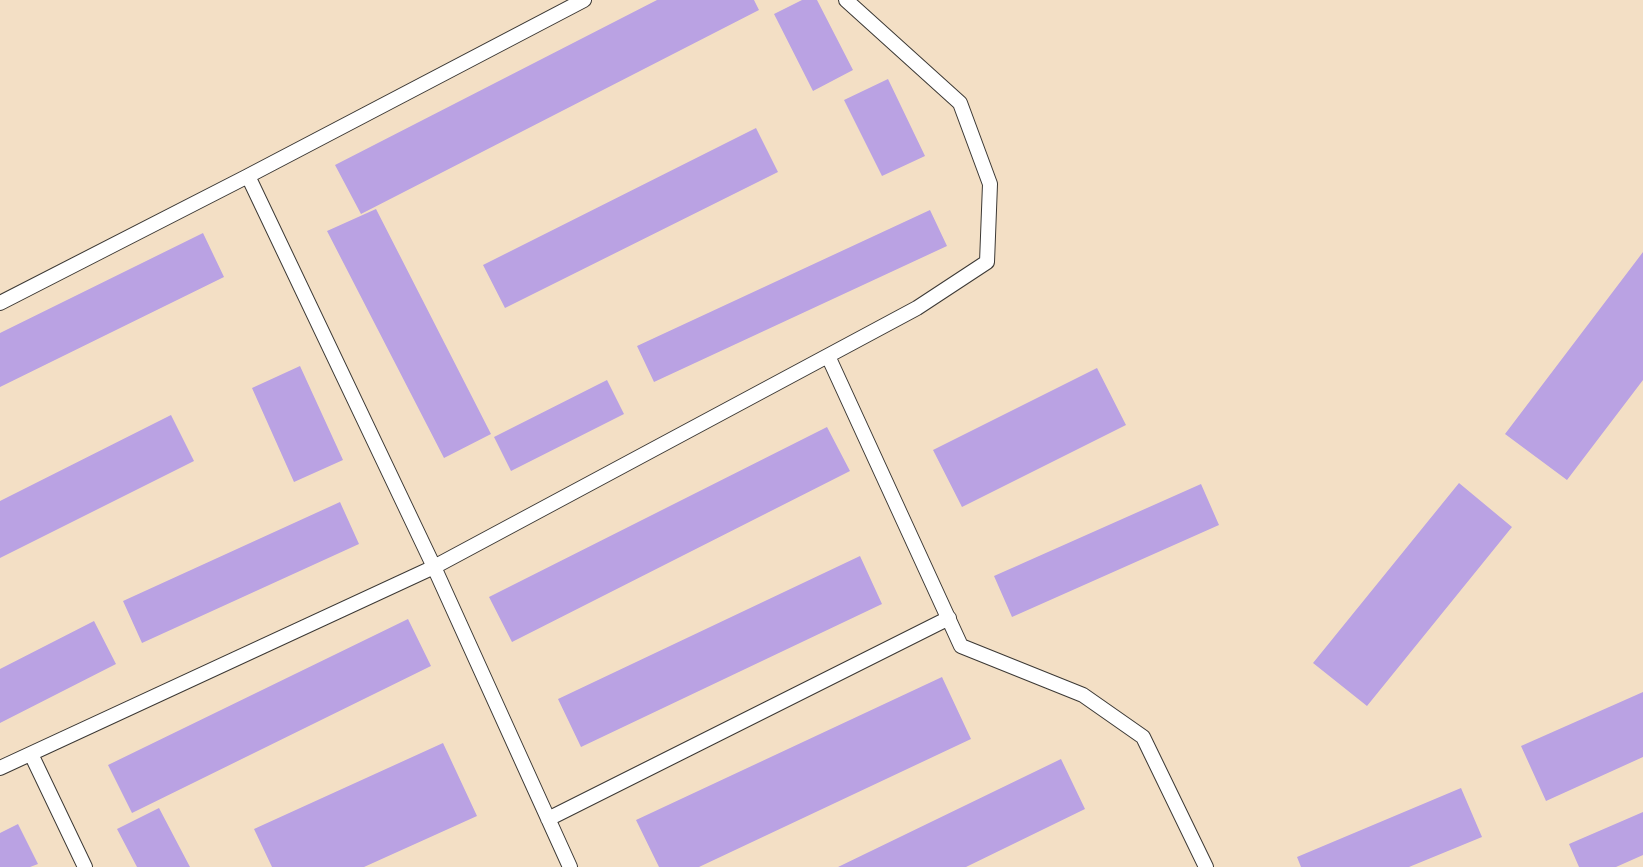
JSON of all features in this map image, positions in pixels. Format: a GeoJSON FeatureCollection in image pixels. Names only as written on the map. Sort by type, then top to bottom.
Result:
{"type":"FeatureCollection","features":[{"type":"Feature","properties":{"kind":"lane"},"geometry":{"type":"LineString","coordinates":[[0,302],[248,176],[584,0]]}},
{"type":"Feature","properties":{"kind":"lane"},"geometry":{"type":"LineString","coordinates":[[0,768],[434,566],[916,308],[987,262],[990,184],[960,103],[846,0]]}},
{"type":"Feature","properties":{"kind":"lane"},"geometry":{"type":"LineString","coordinates":[[248,176],[434,566],[570,867]]}},
{"type":"Feature","properties":{"kind":"lane"},"geometry":{"type":"LineString","coordinates":[[828,356],[961,646],[1083,695],[1143,737],[1206,867]]}},
{"type":"Feature","properties":{"kind":"lane"},"geometry":{"type":"LineString","coordinates":[[548,819],[949,618]]}},
{"type":"Feature","properties":{"kind":"lane"},"geometry":{"type":"LineString","coordinates":[[31,754],[84,867]]}},
{"type":"Feature","properties":{"kind":"building"},"geometry":{"type":"Polygon","coordinates":[[[657,0],[754,0],[759,10],[361,214],[335,165],[657,0]]]}},
{"type":"Feature","properties":{"kind":"building"},"geometry":{"type":"Polygon","coordinates":[[[802,0],[817,0],[853,70],[813,91],[774,14],[802,0]]]}},
{"type":"Feature","properties":{"kind":"building"},"geometry":{"type":"Polygon","coordinates":[[[888,79],[925,156],[882,176],[844,100],[888,79]]]}},
{"type":"Feature","properties":{"kind":"building"},"geometry":{"type":"Polygon","coordinates":[[[756,128],[778,172],[505,308],[483,265],[756,128]]]}},
{"type":"Feature","properties":{"kind":"building"},"geometry":{"type":"Polygon","coordinates":[[[376,209],[491,434],[444,458],[327,231],[376,209]]]}},
{"type":"Feature","properties":{"kind":"building"},"geometry":{"type":"Polygon","coordinates":[[[930,210],[947,246],[654,382],[637,346],[930,210]]]}},
{"type":"Feature","properties":{"kind":"building"},"geometry":{"type":"Polygon","coordinates":[[[203,233],[224,277],[0,387],[0,333],[203,233]]]}},
{"type":"Feature","properties":{"kind":"building"},"geometry":{"type":"Polygon","coordinates":[[[1643,252],[1643,380],[1567,480],[1505,434],[1643,252]]]}},
{"type":"Feature","properties":{"kind":"building"},"geometry":{"type":"Polygon","coordinates":[[[300,366],[343,460],[294,482],[252,388],[300,366]]]}},
{"type":"Feature","properties":{"kind":"building"},"geometry":{"type":"Polygon","coordinates":[[[1097,368],[1126,425],[962,507],[933,450],[1097,368]]]}},
{"type":"Feature","properties":{"kind":"building"},"geometry":{"type":"Polygon","coordinates":[[[607,380],[624,414],[511,471],[494,437],[607,380]]]}},
{"type":"Feature","properties":{"kind":"building"},"geometry":{"type":"Polygon","coordinates":[[[171,415],[194,461],[0,558],[0,501],[171,415]]]}},
{"type":"Feature","properties":{"kind":"building"},"geometry":{"type":"Polygon","coordinates":[[[827,427],[850,471],[512,642],[489,597],[827,427]]]}},
{"type":"Feature","properties":{"kind":"building"},"geometry":{"type":"Polygon","coordinates":[[[1459,483],[1512,527],[1367,706],[1313,663],[1459,483]]]}},
{"type":"Feature","properties":{"kind":"building"},"geometry":{"type":"Polygon","coordinates":[[[1201,484],[1219,525],[1012,617],[994,576],[1201,484]]]}},
{"type":"Feature","properties":{"kind":"building"},"geometry":{"type":"Polygon","coordinates":[[[340,502],[359,544],[142,643],[123,601],[340,502]]]}},
{"type":"Feature","properties":{"kind":"building"},"geometry":{"type":"Polygon","coordinates":[[[860,556],[882,604],[581,747],[558,699],[860,556]]]}},
{"type":"Feature","properties":{"kind":"building"},"geometry":{"type":"Polygon","coordinates":[[[408,619],[431,666],[132,813],[108,765],[408,619]]]}},
{"type":"Feature","properties":{"kind":"building"},"geometry":{"type":"Polygon","coordinates":[[[94,621],[116,664],[0,723],[0,669],[94,621]]]}},
{"type":"Feature","properties":{"kind":"building"},"geometry":{"type":"Polygon","coordinates":[[[942,677],[971,739],[699,867],[659,867],[636,820],[942,677]]]}},
{"type":"Feature","properties":{"kind":"building"},"geometry":{"type":"Polygon","coordinates":[[[1643,692],[1643,757],[1546,801],[1521,746],[1643,692]]]}},
{"type":"Feature","properties":{"kind":"building"},"geometry":{"type":"Polygon","coordinates":[[[443,743],[477,816],[364,867],[272,867],[254,829],[443,743]]]}},
{"type":"Feature","properties":{"kind":"building"},"geometry":{"type":"Polygon","coordinates":[[[1061,759],[1085,809],[966,867],[838,867],[1061,759]]]}},
{"type":"Feature","properties":{"kind":"building"},"geometry":{"type":"Polygon","coordinates":[[[1461,788],[1482,837],[1409,867],[1301,867],[1297,857],[1461,788]]]}},
{"type":"Feature","properties":{"kind":"building"},"geometry":{"type":"Polygon","coordinates":[[[159,808],[190,867],[137,867],[117,829],[159,808]]]}},
{"type":"Feature","properties":{"kind":"building"},"geometry":{"type":"Polygon","coordinates":[[[1643,812],[1643,855],[1616,867],[1579,867],[1569,844],[1643,812]]]}},
{"type":"Feature","properties":{"kind":"building"},"geometry":{"type":"Polygon","coordinates":[[[18,824],[38,864],[30,867],[0,867],[0,833],[18,824]]]}}]}
